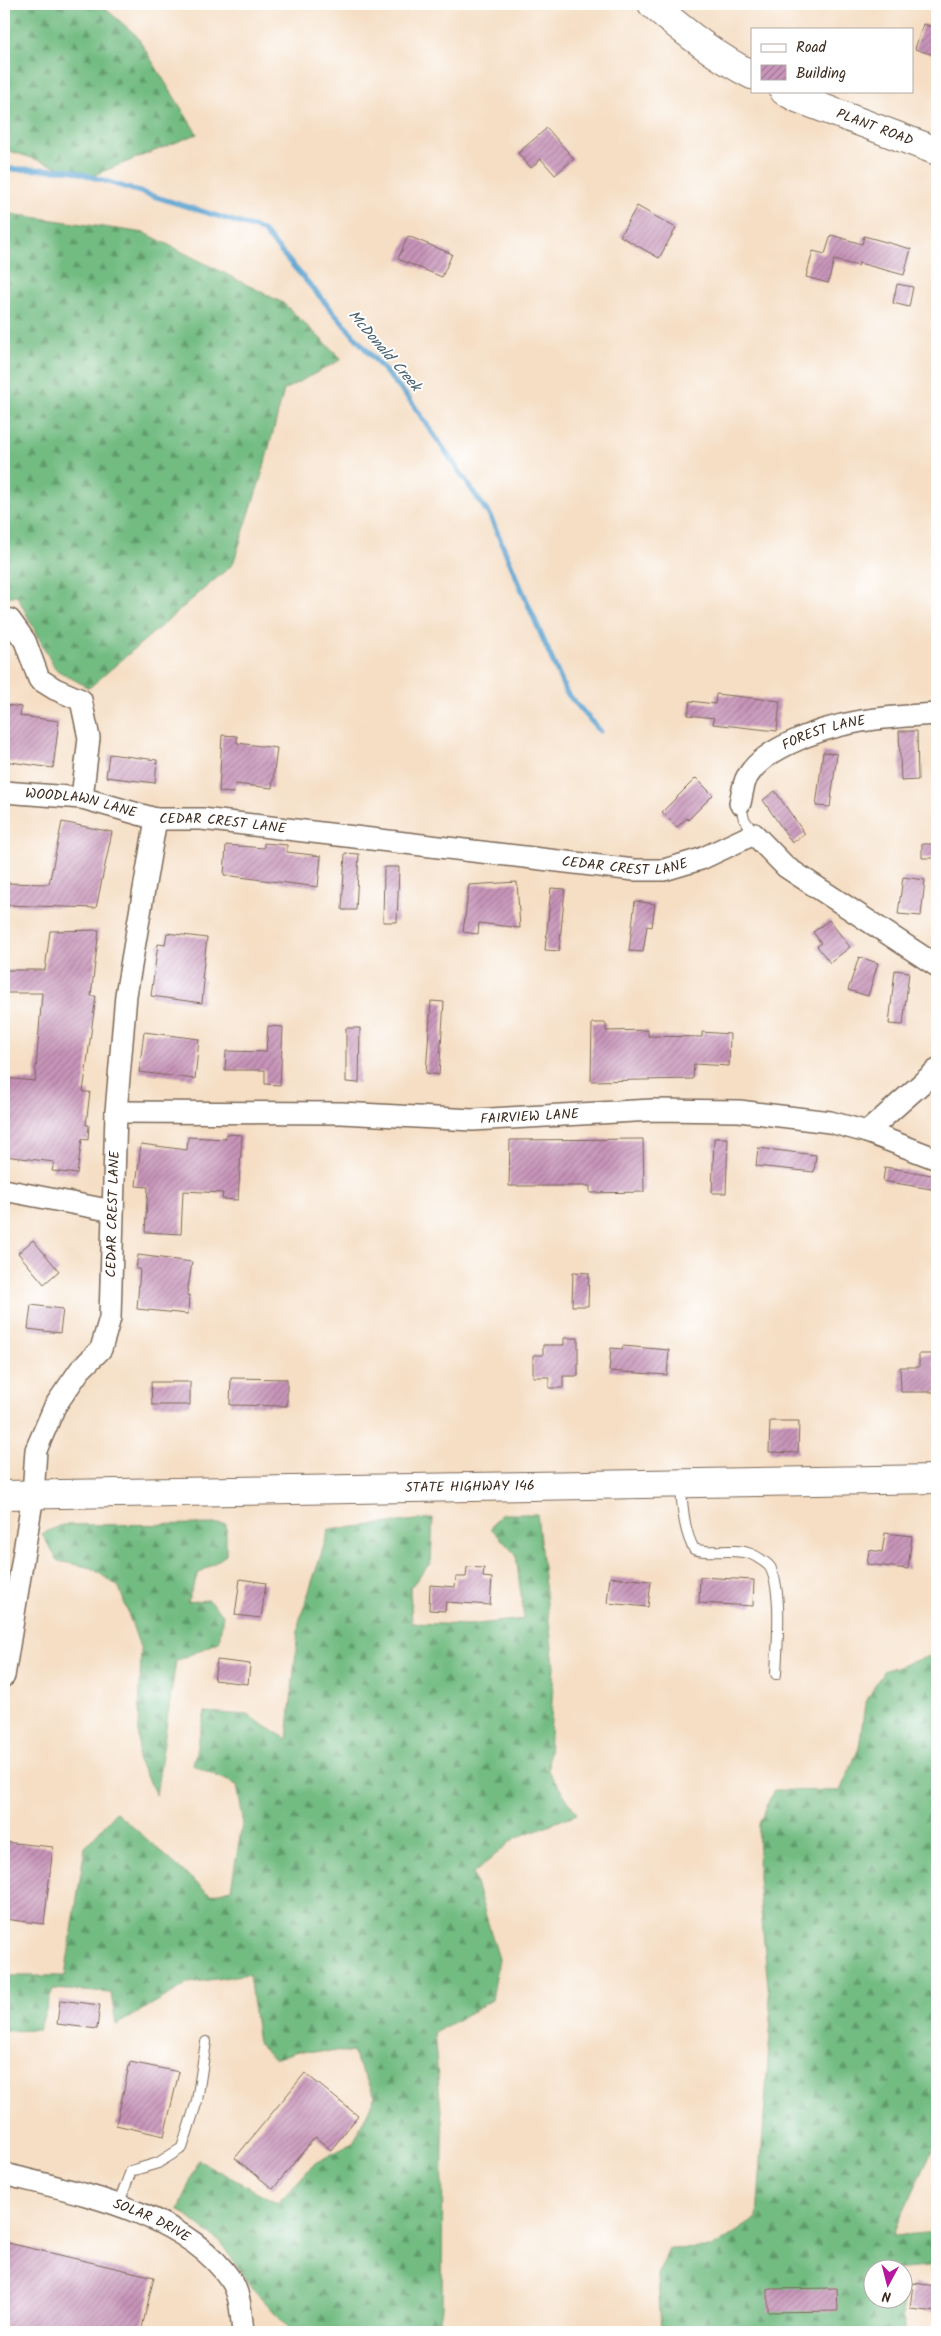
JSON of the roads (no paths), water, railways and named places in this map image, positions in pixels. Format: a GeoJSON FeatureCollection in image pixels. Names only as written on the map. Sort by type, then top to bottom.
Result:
{"type":"FeatureCollection","features":[{"type":"Feature","properties":{"kind":"main road"},"geometry":{"type":"LineString","coordinates":[[652,4],[678,26],[732,65],[751,74]]}},
{"type":"Feature","properties":{"kind":"main road","name":"PLANT ROAD"},"geometry":{"type":"LineString","coordinates":[[786,92],[799,99],[937,151]]}},
{"type":"Feature","properties":{"kind":"main road","name":"STATE HIGHWAY 146"},"geometry":{"type":"LineString","coordinates":[[4,1495],[937,1479]]}},
{"type":"Feature","properties":{"kind":"street"},"geometry":{"type":"LineString","coordinates":[[4,618],[10,620],[25,641],[39,679],[55,689],[81,700],[89,738],[82,798]]}},
{"type":"Feature","properties":{"kind":"street","name":"FOREST LANE"},"geometry":{"type":"LineString","coordinates":[[740,803],[746,778],[758,763],[773,752],[804,736],[851,722],[881,717],[937,714]]}},
{"type":"Feature","properties":{"kind":"street","name":"WOODLAWN LANE"},"geometry":{"type":"LineString","coordinates":[[4,792],[82,798],[156,819]]}},
{"type":"Feature","properties":{"kind":"street","name":"CEDAR CREST LANE"},"geometry":{"type":"LineString","coordinates":[[33,1495],[36,1450],[51,1414],[80,1370],[101,1349],[110,1318],[116,1112],[126,995],[156,819],[202,819],[634,870],[664,870],[701,859],[754,834]]}},
{"type":"Feature","properties":{"kind":"street"},"geometry":{"type":"LineString","coordinates":[[754,834],[786,867],[937,966]]}},
{"type":"Feature","properties":{"kind":"street"},"geometry":{"type":"LineString","coordinates":[[867,1132],[937,1070]]}},
{"type":"Feature","properties":{"kind":"street","name":"FAIRVIEW LANE"},"geometry":{"type":"LineString","coordinates":[[116,1112],[341,1113],[473,1120],[652,1110],[740,1111],[830,1122],[867,1132],[937,1159]]}},
{"type":"Feature","properties":{"kind":"street"},"geometry":{"type":"LineString","coordinates":[[4,1190],[113,1211]]}},
{"type":"Feature","properties":{"kind":"street"},"geometry":{"type":"LineString","coordinates":[[4,1676],[33,1495]]}},
{"type":"Feature","properties":{"kind":"street","name":"SOLAR DRIVE"},"geometry":{"type":"LineString","coordinates":[[4,2174],[102,2199],[161,2223],[182,2235],[216,2263],[232,2282],[240,2301],[243,2332]]}},
{"type":"Feature","properties":{"kind":"lane"},"geometry":{"type":"LineString","coordinates":[[740,803],[744,819],[754,834]]}},
{"type":"Feature","properties":{"kind":"lane"},"geometry":{"type":"LineString","coordinates":[[680,1482],[685,1521],[694,1549],[703,1552],[731,1551],[752,1554],[769,1566],[777,1587],[776,1674]]}},
{"type":"Feature","properties":{"kind":"lane"},"geometry":{"type":"LineString","coordinates":[[118,2205],[131,2171],[158,2164],[182,2148],[197,2101],[206,2042]]}},
{"type":"Feature","properties":{"kind":"waterway","name":"McDonald Creek"},"geometry":{"type":"LineString","coordinates":[[4,169],[70,170],[262,230],[410,400],[490,516],[566,692],[600,731]]}}]}
